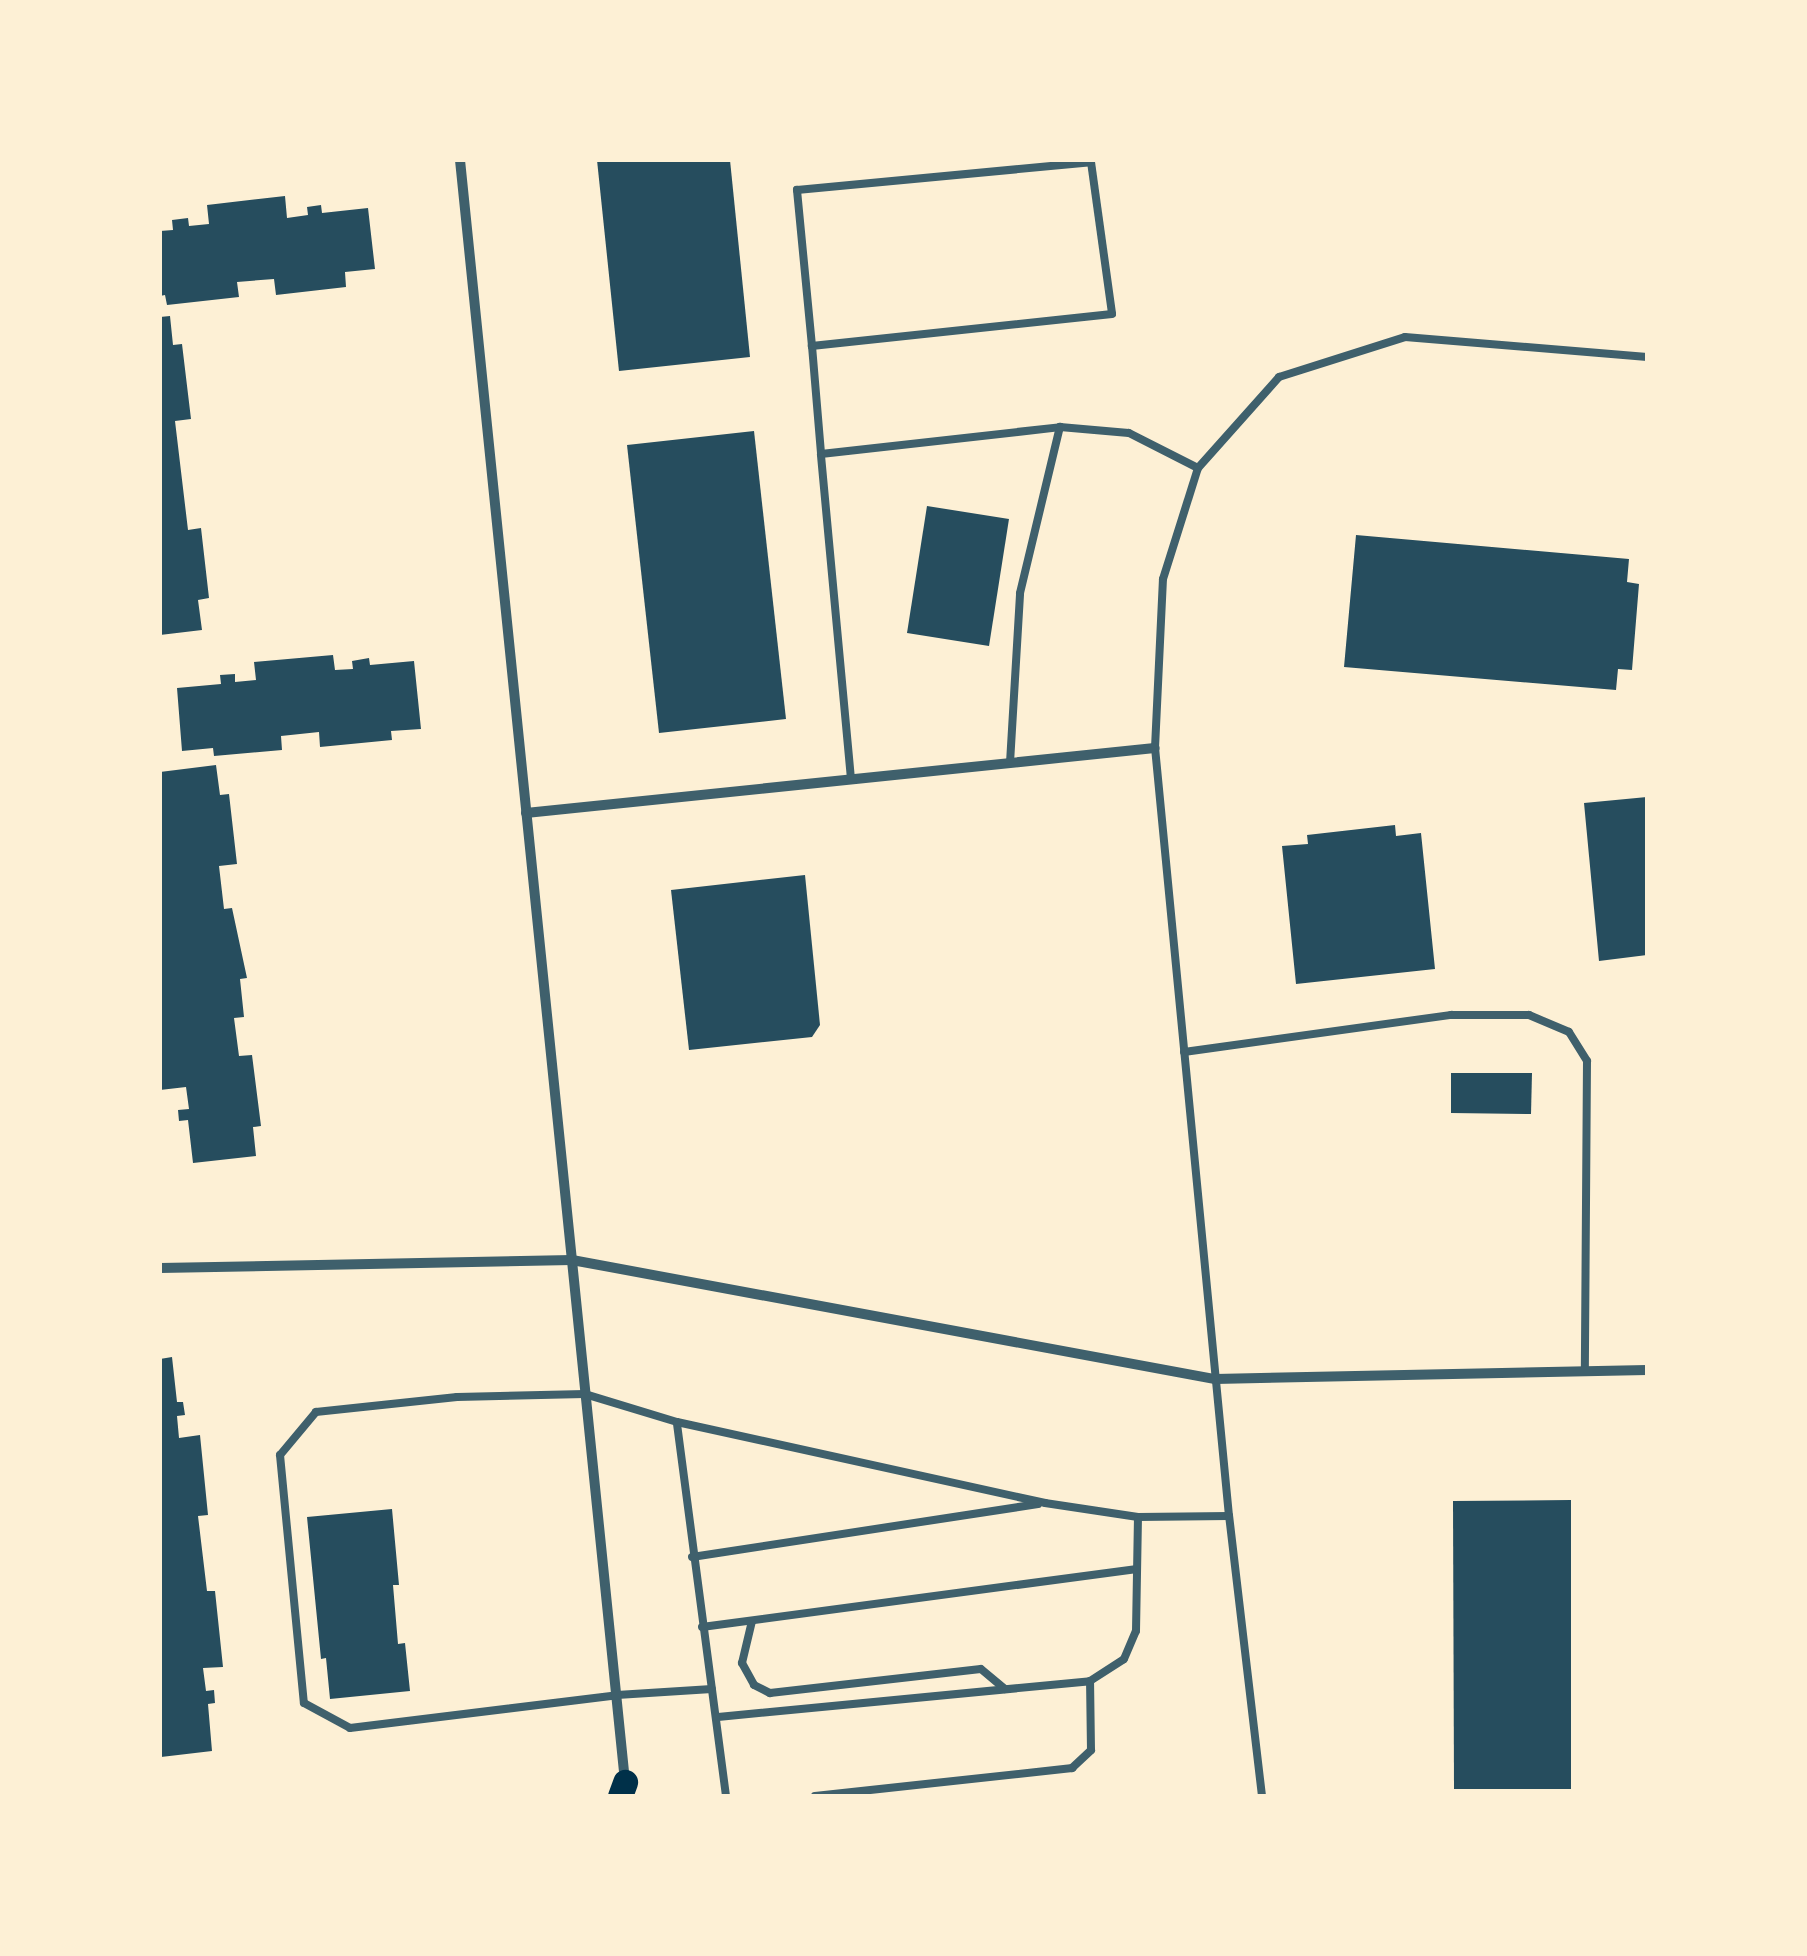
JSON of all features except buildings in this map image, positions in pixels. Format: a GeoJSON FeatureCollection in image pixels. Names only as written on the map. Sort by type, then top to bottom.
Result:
{"type":"FeatureCollection","features":[{"type":"Feature","properties":{"kind":"street"},"geometry":{"type":"LineString","coordinates":[[460,160],[618,1695],[624,1791]]}},
{"type":"Feature","properties":{"kind":"street"},"geometry":{"type":"LineString","coordinates":[[526,813],[1155,748]]}},
{"type":"Feature","properties":{"kind":"street"},"geometry":{"type":"LineString","coordinates":[[160,1268],[572,1260],[1216,1379],[1647,1370]]}},
{"type":"Feature","properties":{"kind":"lane"},"geometry":{"type":"LineString","coordinates":[[812,346],[1112,314],[1092,162],[796,190],[851,779]]}},
{"type":"Feature","properties":{"kind":"lane"},"geometry":{"type":"LineString","coordinates":[[1262,1796],[1228,1516],[1155,748],[1163,579],[1198,468],[1280,377],[1404,336],[1647,356]]}},
{"type":"Feature","properties":{"kind":"lane"},"geometry":{"type":"LineString","coordinates":[[821,454],[1060,427],[1128,433],[1198,468]]}},
{"type":"Feature","properties":{"kind":"lane"},"geometry":{"type":"LineString","coordinates":[[1010,762],[1020,593],[1060,427]]}},
{"type":"Feature","properties":{"kind":"lane"},"geometry":{"type":"LineString","coordinates":[[1184,1052],[1451,1016],[1529,1015],[1569,1032],[1587,1061],[1585,1372]]}},
{"type":"Feature","properties":{"kind":"lane"},"geometry":{"type":"LineString","coordinates":[[712,1689],[618,1695],[350,1728],[304,1702],[280,1455],[316,1412],[457,1397],[586,1394],[676,1422],[1046,1503],[1138,1517],[1228,1516]]}},
{"type":"Feature","properties":{"kind":"lane"},"geometry":{"type":"LineString","coordinates":[[676,1422],[726,1796]]}},
{"type":"Feature","properties":{"kind":"lane"},"geometry":{"type":"LineString","coordinates":[[692,1558],[1046,1503]]}},
{"type":"Feature","properties":{"kind":"lane"},"geometry":{"type":"LineString","coordinates":[[718,1717],[1090,1681],[1124,1659],[1136,1632],[1138,1517]]}},
{"type":"Feature","properties":{"kind":"lane"},"geometry":{"type":"LineString","coordinates":[[702,1628],[1135,1570]]}},
{"type":"Feature","properties":{"kind":"lane"},"geometry":{"type":"LineString","coordinates":[[752,1621],[742,1664],[754,1685],[770,1692],[981,1669],[1006,1689]]}},
{"type":"Feature","properties":{"kind":"lane"},"geometry":{"type":"LineString","coordinates":[[816,1796],[1072,1768],[1091,1750],[1090,1681]]}}]}
